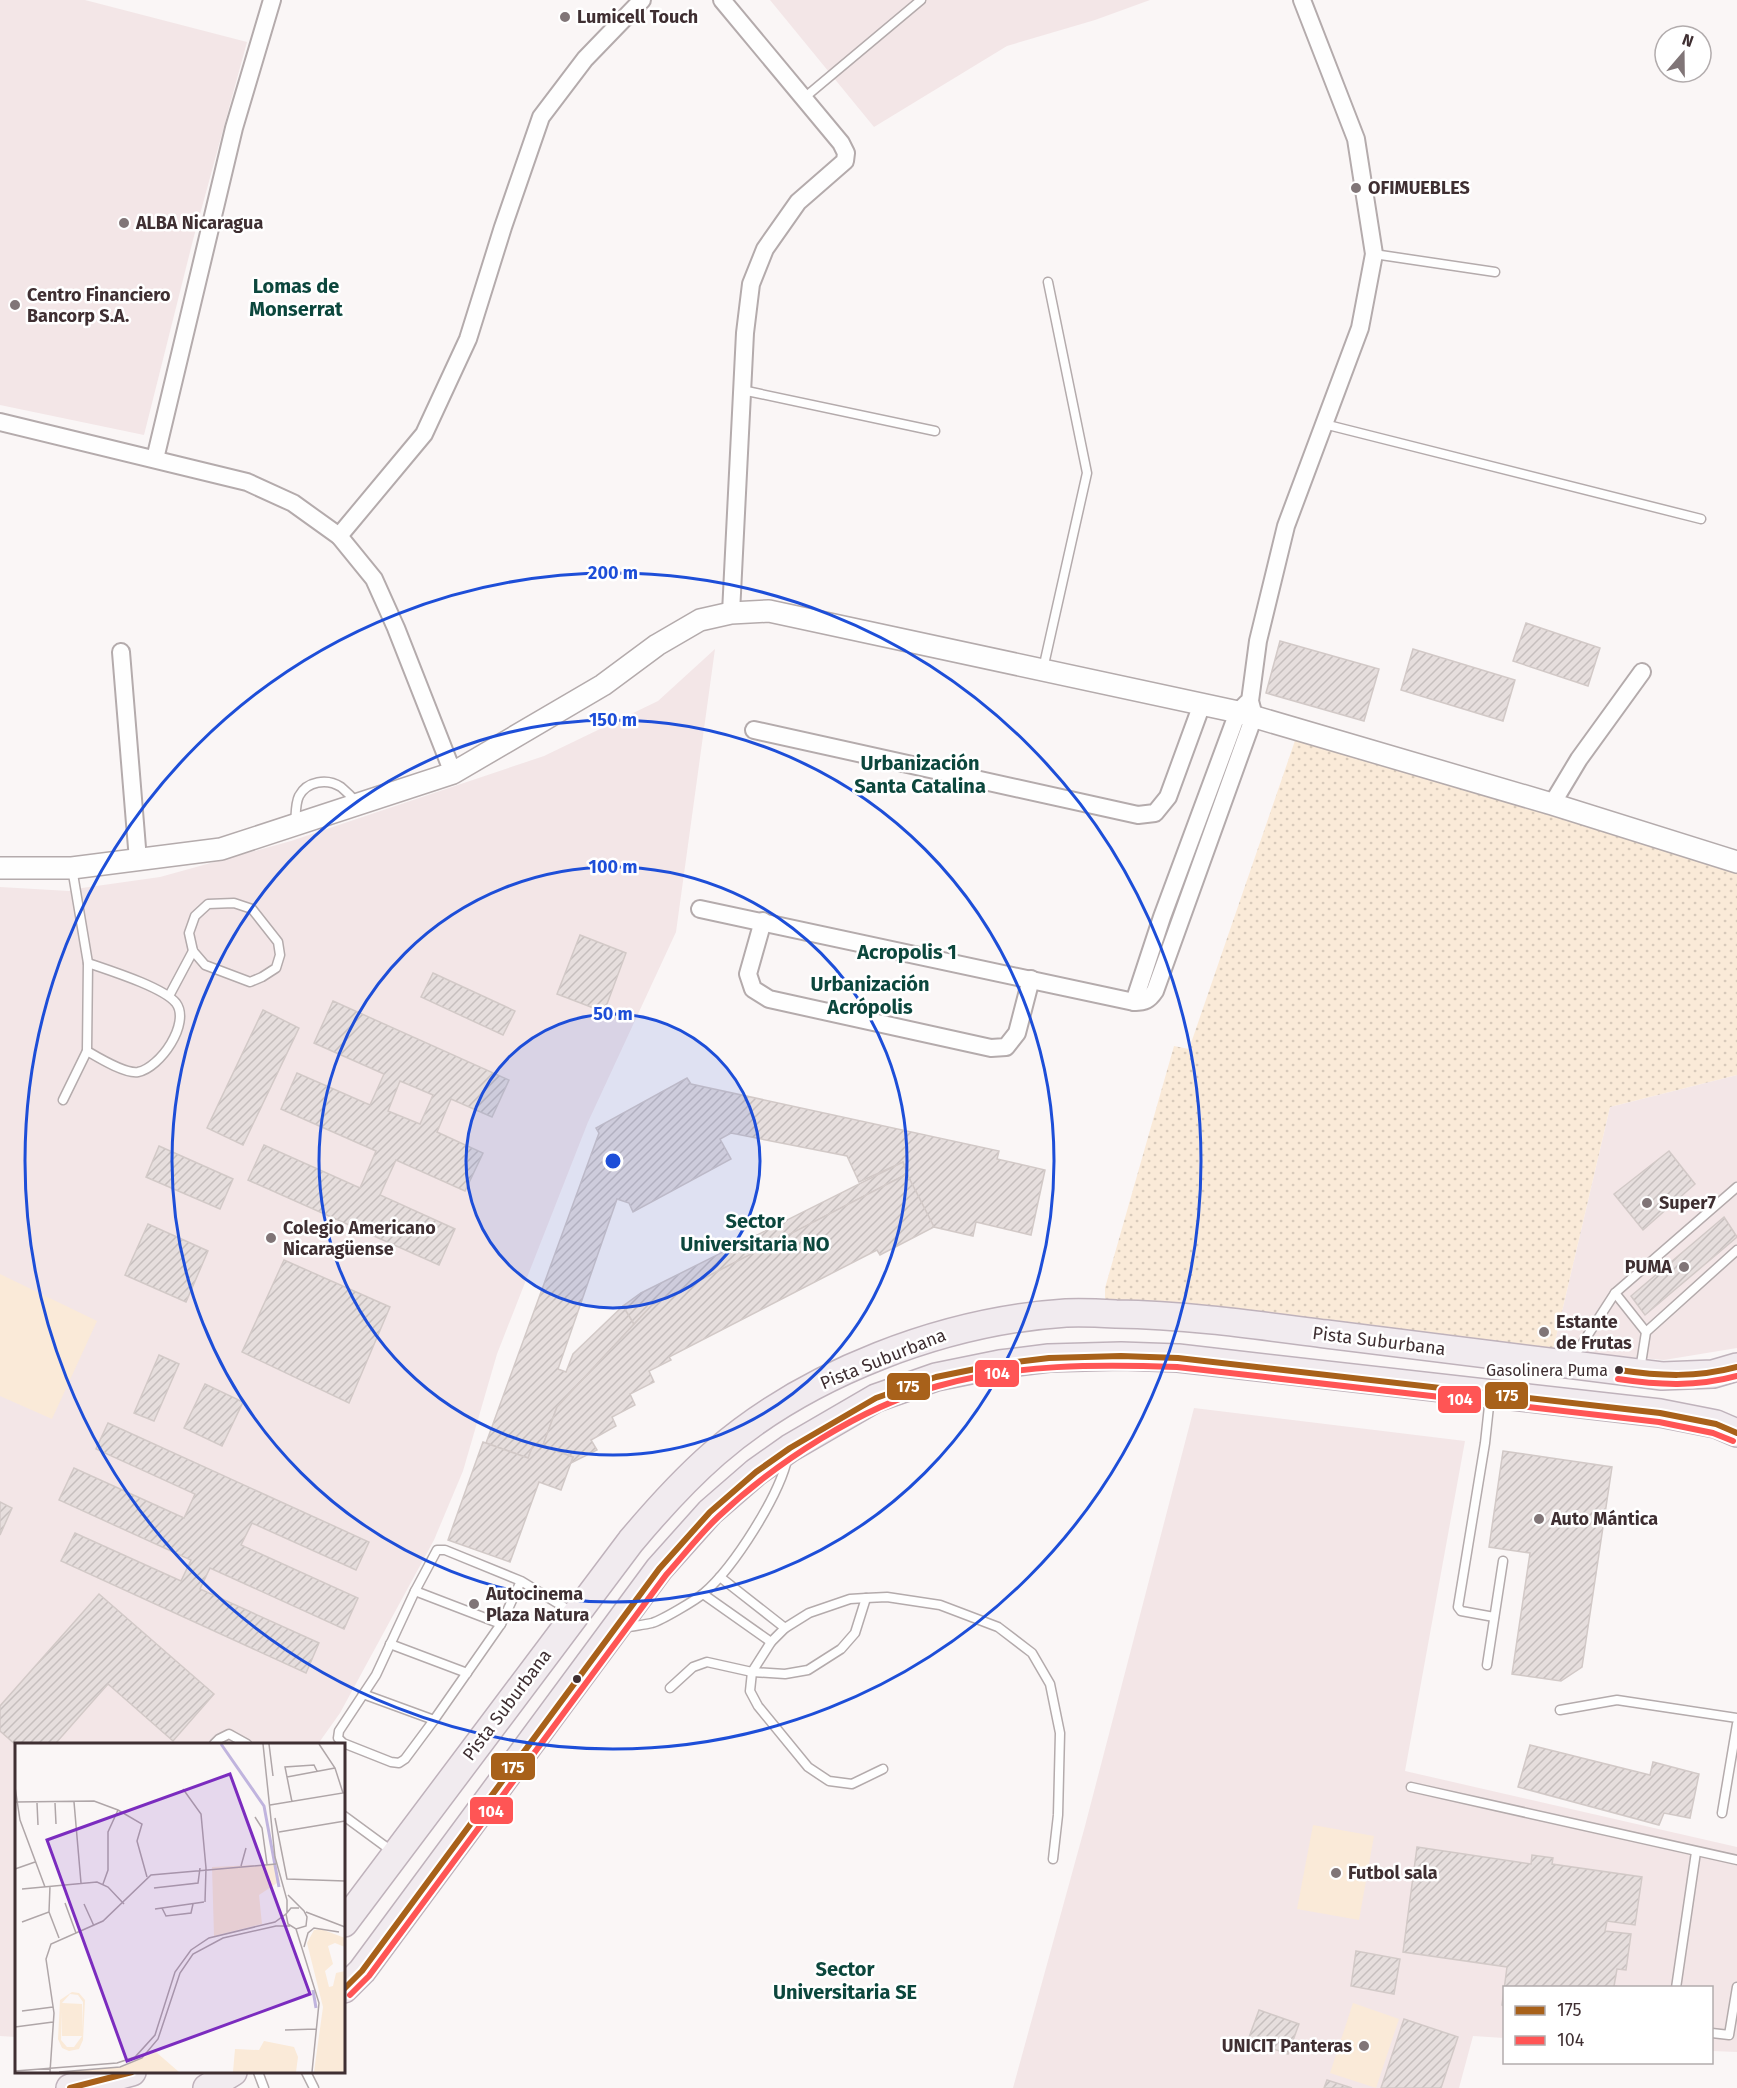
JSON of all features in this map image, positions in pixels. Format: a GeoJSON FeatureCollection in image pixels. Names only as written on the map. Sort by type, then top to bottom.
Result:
{"type":"FeatureCollection","features":[{"type":"Feature","properties":{"kind":"main road","name":"Pista Suburbana"},"geometry":{"type":"LineString","coordinates":[[345,1922],[630,1541],[675,1491],[717,1452],[765,1416],[824,1381],[879,1357],[939,1335],[984,1324],[1066,1313],[1140,1314],[1221,1321],[1662,1376],[1713,1374],[1737,1367]]}},
{"type":"Feature","properties":{"kind":"main road","name":"Pista Suburbana"},"geometry":{"type":"LineString","coordinates":[[345,1988],[362,1971],[659,1569],[710,1512],[756,1472],[790,1448],[886,1394],[936,1377],[1000,1364],[1049,1358],[1121,1356],[1178,1358],[1660,1413],[1716,1424],[1737,1433]]}},
{"type":"Feature","properties":{"kind":"main road"},"geometry":{"type":"LineString","coordinates":[[345,1937],[383,1885],[415,1829]]}},
{"type":"Feature","properties":{"kind":"main road"},"geometry":{"type":"LineString","coordinates":[[70,2088],[128,2073]]}},
{"type":"Feature","properties":{"kind":"main road"},"geometry":{"type":"LineString","coordinates":[[207,2088],[231,2073]]}},
{"type":"Feature","properties":{"kind":"street"},"geometry":{"type":"LineString","coordinates":[[154,459],[234,128],[272,0]]}},
{"type":"Feature","properties":{"kind":"street"},"geometry":{"type":"LineString","coordinates":[[339,536],[424,434],[468,339],[502,227],[541,117],[585,59],[642,0]]}},
{"type":"Feature","properties":{"kind":"street"},"geometry":{"type":"LineString","coordinates":[[722,0],[846,153],[845,161],[798,202],[765,249],[751,284],[745,333],[731,612]]}},
{"type":"Feature","properties":{"kind":"street"},"geometry":{"type":"LineString","coordinates":[[700,909],[1134,1002],[1162,917],[1247,710],[1258,641],[1286,526],[1360,328],[1374,254],[1356,139],[1302,0]]}},
{"type":"Feature","properties":{"kind":"street"},"geometry":{"type":"LineString","coordinates":[[0,422],[247,482],[293,503],[339,536],[374,579],[396,628],[453,773]]}},
{"type":"Feature","properties":{"kind":"street"},"geometry":{"type":"LineString","coordinates":[[0,868],[72,868],[221,849],[453,773],[603,685],[657,645],[700,620],[731,612],[769,611],[1202,704],[1247,710],[1737,862]]}},
{"type":"Feature","properties":{"kind":"street"},"geometry":{"type":"LineString","coordinates":[[121,652],[138,860]]}},
{"type":"Feature","properties":{"kind":"street"},"geometry":{"type":"LineString","coordinates":[[1552,804],[1579,759],[1642,672]]}},
{"type":"Feature","properties":{"kind":"street"},"geometry":{"type":"LineString","coordinates":[[754,730],[1138,815],[1155,813],[1168,797],[1202,704]]}},
{"type":"Feature","properties":{"kind":"street"},"geometry":{"type":"LineString","coordinates":[[763,921],[748,974],[753,989],[769,999],[991,1048],[1006,1047],[1017,1033],[1030,979]]}},
{"type":"Feature","properties":{"kind":"lane"},"geometry":{"type":"LineString","coordinates":[[804,99],[921,0]]}},
{"type":"Feature","properties":{"kind":"lane"},"geometry":{"type":"LineString","coordinates":[[1374,254],[1495,272]]}},
{"type":"Feature","properties":{"kind":"lane"},"geometry":{"type":"LineString","coordinates":[[1043,670],[1087,473],[1048,282]]}},
{"type":"Feature","properties":{"kind":"lane"},"geometry":{"type":"LineString","coordinates":[[742,390],[935,431]]}},
{"type":"Feature","properties":{"kind":"lane"},"geometry":{"type":"LineString","coordinates":[[1324,424],[1701,519]]}},
{"type":"Feature","properties":{"kind":"lane"},"geometry":{"type":"LineString","coordinates":[[295,825],[298,798],[304,789],[313,783],[326,782],[339,786],[359,804]]}},
{"type":"Feature","properties":{"kind":"lane"},"geometry":{"type":"LineString","coordinates":[[63,1100],[87,1051],[88,963],[72,868]]}},
{"type":"Feature","properties":{"kind":"lane"},"geometry":{"type":"LineString","coordinates":[[169,996],[193,951],[189,933],[195,916],[208,903],[234,903],[252,909],[278,942],[280,955],[276,969],[249,982],[205,965],[193,951]]}},
{"type":"Feature","properties":{"kind":"lane"},"geometry":{"type":"LineString","coordinates":[[87,1051],[105,1062],[136,1072],[153,1066],[166,1052],[175,1036],[181,1013],[177,1004],[169,996],[119,973],[88,963]]}},
{"type":"Feature","properties":{"kind":"lane"},"geometry":{"type":"LineString","coordinates":[[1570,1364],[1615,1293],[1737,1187]]}},
{"type":"Feature","properties":{"kind":"lane"},"geometry":{"type":"LineString","coordinates":[[1640,1373],[1646,1332],[1737,1250]]}},
{"type":"Feature","properties":{"kind":"lane"},"geometry":{"type":"LineString","coordinates":[[1615,1293],[1646,1332]]}},
{"type":"Feature","properties":{"kind":"lane"},"geometry":{"type":"LineString","coordinates":[[1491,1394],[1458,1608],[1461,1611],[1494,1617]]}},
{"type":"Feature","properties":{"kind":"lane"},"geometry":{"type":"LineString","coordinates":[[615,1629],[654,1623],[703,1594],[720,1577],[759,1522],[785,1471],[790,1448]]}},
{"type":"Feature","properties":{"kind":"lane"},"geometry":{"type":"LineString","coordinates":[[343,1743],[338,1738],[339,1731],[376,1675],[437,1550],[445,1550],[521,1581],[575,1614]]}},
{"type":"Feature","properties":{"kind":"lane"},"geometry":{"type":"LineString","coordinates":[[1487,1665],[1503,1561]]}},
{"type":"Feature","properties":{"kind":"lane"},"geometry":{"type":"LineString","coordinates":[[720,1577],[785,1628]]}},
{"type":"Feature","properties":{"kind":"lane"},"geometry":{"type":"LineString","coordinates":[[345,1744],[391,1762],[399,1763],[405,1759],[501,1624],[521,1581]]}},
{"type":"Feature","properties":{"kind":"lane"},"geometry":{"type":"LineString","coordinates":[[415,1591],[501,1624]]}},
{"type":"Feature","properties":{"kind":"lane"},"geometry":{"type":"LineString","coordinates":[[703,1594],[771,1642]]}},
{"type":"Feature","properties":{"kind":"lane"},"geometry":{"type":"LineString","coordinates":[[883,1769],[852,1784],[828,1781],[808,1767],[758,1706],[750,1691],[752,1672],[771,1642],[785,1628],[809,1613],[850,1599],[887,1597],[940,1605],[998,1627],[1032,1653],[1050,1684],[1060,1733],[1058,1815],[1053,1859]]}},
{"type":"Feature","properties":{"kind":"lane"},"geometry":{"type":"LineString","coordinates":[[670,1688],[693,1667],[707,1662],[752,1672],[786,1674],[808,1670],[841,1649],[855,1633],[866,1598]]}},
{"type":"Feature","properties":{"kind":"lane"},"geometry":{"type":"LineString","coordinates":[[390,1644],[467,1673]]}},
{"type":"Feature","properties":{"kind":"lane"},"geometry":{"type":"LineString","coordinates":[[363,1694],[434,1720]]}},
{"type":"Feature","properties":{"kind":"lane"},"geometry":{"type":"LineString","coordinates":[[1560,1710],[1617,1700],[1737,1718]]}},
{"type":"Feature","properties":{"kind":"lane"},"geometry":{"type":"LineString","coordinates":[[1722,1813],[1737,1724]]}},
{"type":"Feature","properties":{"kind":"lane"},"geometry":{"type":"LineString","coordinates":[[215,1743],[228,1734],[245,1743]]}},
{"type":"Feature","properties":{"kind":"lane"},"geometry":{"type":"LineString","coordinates":[[1411,1787],[1737,1860]]}},
{"type":"Feature","properties":{"kind":"lane"},"geometry":{"type":"LineString","coordinates":[[345,1817],[396,1854]]}},
{"type":"Feature","properties":{"kind":"lane"},"geometry":{"type":"LineString","coordinates":[[1676,1986],[1696,1852]]}},
{"type":"Feature","properties":{"kind":"lane"},"geometry":{"type":"LineString","coordinates":[[1713,2033],[1729,2035],[1737,1987]]}},
{"type":"Feature","properties":{"kind":"lane"},"geometry":{"type":"LineString","coordinates":[[258,2073],[264,2088]]}},
{"type":"Feature","properties":{"kind":"lane"},"geometry":{"type":"LineString","coordinates":[[306,2073],[314,2088]]}},
{"type":"Feature","properties":{"kind":"shaded area","name":"ALBA Nicaragua"},"geometry":{"type":"Polygon","coordinates":[[[0,0],[85,0],[247,42],[193,240],[144,435],[0,405],[0,0]]]}},
{"type":"Feature","properties":{"kind":"shaded area"},"geometry":{"type":"Polygon","coordinates":[[[770,0],[1150,0],[1095,20],[1007,46],[874,127],[770,0]]]}},
{"type":"Feature","properties":{"kind":"shaded area","name":"Colegio Americano Nicaragüense"},"geometry":{"type":"Polygon","coordinates":[[[715,649],[676,932],[588,1122],[497,1354],[463,1471],[434,1540],[340,1713],[319,1743],[15,1743],[15,2037],[0,2036],[0,887],[69,891],[160,877],[291,841],[544,756],[658,701],[715,649]]]}},
{"type":"Feature","properties":{"kind":"shaded area"},"geometry":{"type":"Polygon","coordinates":[[[1299,729],[1737,862],[1737,1075],[1610,1107],[1553,1350],[1105,1313],[1105,1288],[1174,1046],[1189,1049],[1299,729]]]}},
{"type":"Feature","properties":{"kind":"shaded area"},"geometry":{"type":"Polygon","coordinates":[[[1737,1075],[1737,1348],[1664,1360],[1553,1350],[1610,1107],[1737,1075]]]}},
{"type":"Feature","properties":{"kind":"shaded area"},"geometry":{"type":"Polygon","coordinates":[[[0,1274],[97,1321],[52,1419],[0,1396],[0,1274]]]}},
{"type":"Feature","properties":{"kind":"shaded area"},"geometry":{"type":"Polygon","coordinates":[[[1194,1408],[1465,1441],[1405,1771],[1737,1847],[1737,2052],[1713,2051],[1713,1986],[1503,1986],[1503,2038],[1473,2036],[1459,2088],[1013,2088],[1085,1826],[1194,1408]]]}},
{"type":"Feature","properties":{"kind":"shaded area","name":"Futbol sala"},"geometry":{"type":"Polygon","coordinates":[[[1313,1825],[1374,1836],[1359,1920],[1297,1909],[1313,1825]]]}},
{"type":"Feature","properties":{"kind":"shaded area","name":"UNICIT Panteras"},"geometry":{"type":"Polygon","coordinates":[[[1353,2003],[1399,2019],[1376,2088],[1330,2073],[1353,2003]]]}},
{"type":"Feature","properties":{"kind":"building"},"geometry":{"type":"Polygon","coordinates":[[[1526,623],[1600,648],[1588,686],[1513,661],[1526,623]]]}},
{"type":"Feature","properties":{"kind":"building"},"geometry":{"type":"Polygon","coordinates":[[[1280,641],[1379,669],[1364,721],[1266,693],[1280,641]]]}},
{"type":"Feature","properties":{"kind":"building"},"geometry":{"type":"Polygon","coordinates":[[[1413,649],[1515,680],[1503,721],[1401,690],[1413,649]]]}},
{"type":"Feature","properties":{"kind":"building"},"geometry":{"type":"Polygon","coordinates":[[[580,935],[626,953],[604,1012],[557,994],[580,935]]]}},
{"type":"Feature","properties":{"kind":"building"},"geometry":{"type":"Polygon","coordinates":[[[433,973],[515,1011],[503,1035],[421,997],[433,973]]]}},
{"type":"Feature","properties":{"kind":"building"},"geometry":{"type":"Polygon","coordinates":[[[333,1001],[509,1080],[492,1117],[451,1099],[437,1132],[483,1153],[465,1191],[396,1160],[380,1195],[455,1229],[439,1265],[248,1180],[264,1145],[360,1188],[376,1151],[281,1109],[297,1073],[370,1105],[384,1074],[314,1043],[333,1001]],[[400,1081],[388,1111],[420,1124],[433,1095],[400,1081]]]}},
{"type":"Feature","properties":{"kind":"building"},"geometry":{"type":"Polygon","coordinates":[[[263,1010],[299,1028],[243,1145],[207,1128],[263,1010]]]}},
{"type":"Feature","properties":{"kind":"building"},"geometry":{"type":"Polygon","coordinates":[[[687,1078],[691,1084],[999,1151],[997,1159],[1045,1170],[1031,1235],[976,1222],[973,1236],[934,1227],[903,1162],[859,1182],[847,1156],[731,1133],[720,1139],[731,1159],[633,1212],[629,1203],[617,1199],[558,1369],[566,1372],[573,1354],[623,1306],[634,1324],[557,1407],[543,1445],[534,1443],[528,1458],[486,1443],[599,1133],[596,1128],[687,1078]]]}},
{"type":"Feature","properties":{"kind":"building"},"geometry":{"type":"Polygon","coordinates":[[[159,1146],[233,1179],[220,1209],[146,1177],[159,1146]]]}},
{"type":"Feature","properties":{"kind":"building"},"geometry":{"type":"Polygon","coordinates":[[[1669,1151],[1695,1184],[1643,1230],[1614,1194],[1669,1151]]]}},
{"type":"Feature","properties":{"kind":"building"},"geometry":{"type":"Polygon","coordinates":[[[903,1162],[907,1174],[652,1305],[634,1324],[623,1306],[641,1293],[903,1162]]]}},
{"type":"Feature","properties":{"kind":"building"},"geometry":{"type":"Polygon","coordinates":[[[907,1174],[934,1227],[880,1255],[877,1250],[669,1357],[671,1360],[649,1371],[654,1382],[630,1394],[635,1405],[612,1417],[616,1426],[591,1440],[597,1450],[571,1463],[573,1457],[543,1445],[557,1407],[652,1305],[907,1174]]]}},
{"type":"Feature","properties":{"kind":"building","name":"PUMA"},"geometry":{"type":"Polygon","coordinates":[[[1724,1217],[1737,1237],[1645,1315],[1631,1296],[1724,1217]]]}},
{"type":"Feature","properties":{"kind":"building"},"geometry":{"type":"Polygon","coordinates":[[[148,1224],[208,1251],[186,1302],[125,1275],[148,1224]]]}},
{"type":"Feature","properties":{"kind":"building"},"geometry":{"type":"Polygon","coordinates":[[[284,1260],[390,1307],[349,1403],[242,1352],[284,1260]]]}},
{"type":"Feature","properties":{"kind":"building"},"geometry":{"type":"Polygon","coordinates":[[[159,1355],[179,1364],[154,1421],[134,1413],[159,1355]]]}},
{"type":"Feature","properties":{"kind":"building"},"geometry":{"type":"Polygon","coordinates":[[[205,1384],[243,1402],[222,1446],[184,1428],[205,1384]]]}},
{"type":"Feature","properties":{"kind":"building"},"geometry":{"type":"Polygon","coordinates":[[[108,1423],[369,1542],[356,1570],[252,1523],[241,1545],[358,1598],[344,1629],[210,1568],[200,1589],[319,1643],[306,1673],[61,1561],[75,1533],[181,1581],[191,1560],[59,1500],[74,1468],[184,1518],[195,1494],[96,1449],[108,1423]]]}},
{"type":"Feature","properties":{"kind":"building"},"geometry":{"type":"Polygon","coordinates":[[[483,1442],[528,1458],[534,1443],[573,1457],[561,1490],[539,1482],[510,1562],[448,1540],[483,1442]]]}},
{"type":"Feature","properties":{"kind":"building"},"geometry":{"type":"Polygon","coordinates":[[[1503,1451],[1612,1467],[1582,1667],[1561,1681],[1512,1674],[1530,1553],[1489,1547],[1503,1451]]]}},
{"type":"Feature","properties":{"kind":"building"},"geometry":{"type":"Polygon","coordinates":[[[0,1502],[12,1508],[0,1535],[0,1502]]]}},
{"type":"Feature","properties":{"kind":"building"},"geometry":{"type":"Polygon","coordinates":[[[99,1594],[214,1694],[173,1741],[108,1684],[56,1743],[15,1744],[0,1731],[0,1706],[99,1594]]]}},
{"type":"Feature","properties":{"kind":"building"},"geometry":{"type":"Polygon","coordinates":[[[1530,1745],[1650,1775],[1653,1762],[1699,1774],[1690,1818],[1664,1813],[1659,1825],[1518,1787],[1530,1745]]]}},
{"type":"Feature","properties":{"kind":"building"},"geometry":{"type":"Polygon","coordinates":[[[1417,1847],[1531,1864],[1532,1855],[1553,1858],[1552,1864],[1642,1877],[1635,1925],[1607,1921],[1605,1931],[1631,1934],[1626,1970],[1617,1969],[1614,1986],[1504,1986],[1507,1967],[1403,1952],[1417,1847]]]}},
{"type":"Feature","properties":{"kind":"building"},"geometry":{"type":"Polygon","coordinates":[[[1356,1951],[1400,1959],[1394,1994],[1351,1986],[1356,1951]]]}},
{"type":"Feature","properties":{"kind":"building"},"geometry":{"type":"Polygon","coordinates":[[[1259,2010],[1299,2024],[1288,2054],[1248,2040],[1259,2010]]]}},
{"type":"Feature","properties":{"kind":"building"},"geometry":{"type":"Polygon","coordinates":[[[1404,2019],[1458,2037],[1441,2088],[1381,2088],[1404,2019]]]}},
{"type":"Feature","properties":{"kind":"building"},"geometry":{"type":"Polygon","coordinates":[[[1327,2080],[1352,2088],[1324,2088],[1327,2080]]]}},
{"type":"Feature","properties":{"kind":"transit line","name":"175"},"geometry":{"type":"LineString","coordinates":[[345,1988],[362,1971],[659,1569],[710,1512],[756,1472],[790,1448],[876,1398],[936,1377],[1000,1364],[1049,1358],[1121,1356],[1178,1358],[1660,1413],[1716,1424],[1737,1433]]}},
{"type":"Feature","properties":{"kind":"transit line","name":"104"},"geometry":{"type":"LineString","coordinates":[[350,1995],[369,1976],[666,1575],[704,1531],[741,1496],[793,1457],[850,1422],[909,1395],[997,1373],[1057,1367],[1177,1367],[1659,1422],[1713,1433],[1733,1441]]}},
{"type":"Feature","properties":{"kind":"transit line","name":"175"},"geometry":{"type":"LineString","coordinates":[[1619,1370],[1678,1375],[1722,1371],[1737,1367]]}},
{"type":"Feature","properties":{"kind":"transit line","name":"104"},"geometry":{"type":"LineString","coordinates":[[1618,1379],[1678,1384],[1722,1380],[1737,1376]]}},
{"type":"Feature","properties":{"kind":"transit line","name":"175"},"geometry":{"type":"LineString","coordinates":[[70,2088],[128,2073]]}},
{"type":"Feature","properties":{"kind":"place","name":"Lumicell Touch"},"geometry":{"type":"Point","coordinates":[565,17]}},
{"type":"Feature","properties":{"kind":"place","name":"OFIMUEBLES"},"geometry":{"type":"Point","coordinates":[1356,188]}},
{"type":"Feature","properties":{"kind":"place","name":"ALBA Nicaragua"},"geometry":{"type":"Point","coordinates":[124,223]}},
{"type":"Feature","properties":{"kind":"place","name":"Centro Financiero Bancorp S.A."},"geometry":{"type":"Point","coordinates":[15,305]}},
{"type":"Feature","properties":{"kind":"place","name":"Super7"},"geometry":{"type":"Point","coordinates":[1647,1203]}},
{"type":"Feature","properties":{"kind":"place","name":"Colegio Americano Nicaragüense"},"geometry":{"type":"Point","coordinates":[271,1238]}},
{"type":"Feature","properties":{"kind":"place","name":"PUMA"},"geometry":{"type":"Point","coordinates":[1684,1267]}},
{"type":"Feature","properties":{"kind":"place","name":"Estante de Frutas"},"geometry":{"type":"Point","coordinates":[1544,1332]}},
{"type":"Feature","properties":{"kind":"place","name":"Gasolinera Puma"},"geometry":{"type":"Point","coordinates":[1619,1370]}},
{"type":"Feature","properties":{"kind":"place","name":"Auto Mántica"},"geometry":{"type":"Point","coordinates":[1539,1519]}},
{"type":"Feature","properties":{"kind":"place","name":"Autocinema Plaza Natura"},"geometry":{"type":"Point","coordinates":[474,1604]}},
{"type":"Feature","properties":{"kind":"place","name":"Futbol sala"},"geometry":{"type":"Point","coordinates":[1336,1873]}},
{"type":"Feature","properties":{"kind":"place","name":"UNICIT Panteras"},"geometry":{"type":"Point","coordinates":[1364,2046]}},
{"type":"Feature","properties":{"kind":"district","name":"Lomas de Monserrat"},"geometry":{"type":"Point","coordinates":[296,298]}},
{"type":"Feature","properties":{"kind":"district","name":"Urbanización Santa Catalina"},"geometry":{"type":"Point","coordinates":[920,774]}},
{"type":"Feature","properties":{"kind":"district","name":"Acropolis 1"},"geometry":{"type":"Point","coordinates":[907,952]}},
{"type":"Feature","properties":{"kind":"district","name":"Urbanización Acrópolis"},"geometry":{"type":"Point","coordinates":[870,996]}},
{"type":"Feature","properties":{"kind":"district","name":"Sector Universitaria NO"},"geometry":{"type":"Point","coordinates":[755,1232]}},
{"type":"Feature","properties":{"kind":"district","name":"Sector Universitaria SE"},"geometry":{"type":"Point","coordinates":[845,1980]}}]}
